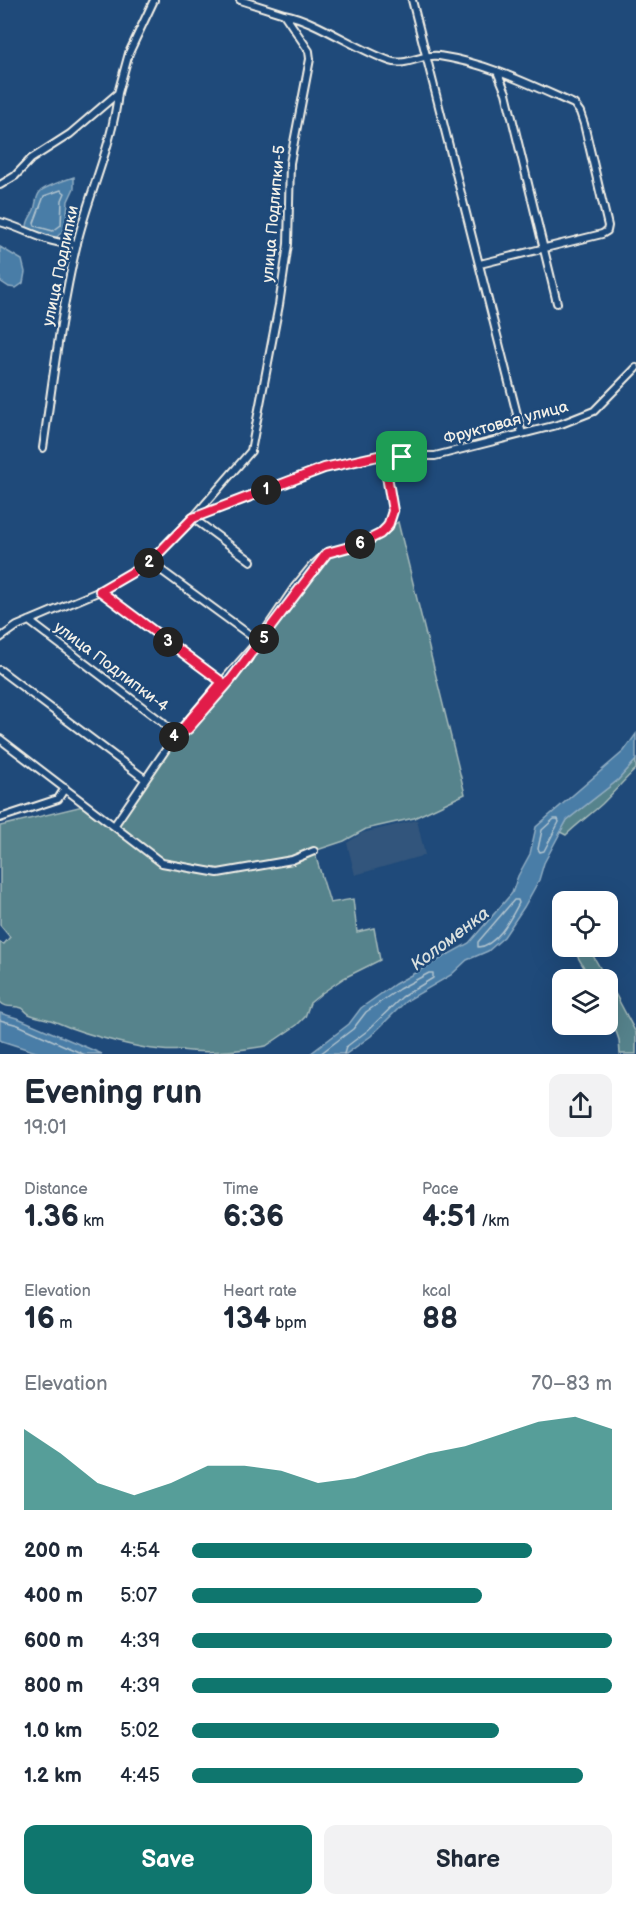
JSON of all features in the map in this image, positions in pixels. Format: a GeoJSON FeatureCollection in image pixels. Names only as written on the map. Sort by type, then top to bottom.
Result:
{"type":"FeatureCollection","features":[{"type":"Feature","properties":{"kind":"street","name":"улица Подлипки"},"geometry":{"type":"LineString","coordinates":[[43,448],[56,359],[77,244],[114,116],[129,53],[154,0]]}},
{"type":"Feature","properties":{"kind":"street"},"geometry":{"type":"LineString","coordinates":[[240,0],[304,21],[357,48],[391,62],[398,63],[427,56],[456,58],[497,71],[574,104],[584,124],[608,226],[607,231],[480,264]]}},
{"type":"Feature","properties":{"kind":"street"},"geometry":{"type":"LineString","coordinates":[[412,0],[522,434]]}},
{"type":"Feature","properties":{"kind":"street","name":"улица Подлипки-5"},"geometry":{"type":"LineString","coordinates":[[193,518],[251,451],[279,305],[288,244],[290,163],[310,59],[309,51],[284,14]]}},
{"type":"Feature","properties":{"kind":"street"},"geometry":{"type":"LineString","coordinates":[[497,71],[506,93],[557,303]]}},
{"type":"Feature","properties":{"kind":"street"},"geometry":{"type":"LineString","coordinates":[[0,185],[15,176],[31,159],[70,134],[118,93]]}},
{"type":"Feature","properties":{"kind":"street"},"geometry":{"type":"LineString","coordinates":[[0,222],[50,241],[77,244]]}},
{"type":"Feature","properties":{"kind":"street","name":"Фруктовая улица"},"geometry":{"type":"LineString","coordinates":[[193,518],[324,468],[378,456],[435,456],[561,424],[594,411],[636,368]]}},
{"type":"Feature","properties":{"kind":"street"},"geometry":{"type":"LineString","coordinates":[[114,826],[174,739],[258,641],[294,588],[327,553],[360,544],[380,534],[388,526],[393,511],[387,476],[402,457]]}},
{"type":"Feature","properties":{"kind":"street"},"geometry":{"type":"LineString","coordinates":[[193,518],[251,561]]}},
{"type":"Feature","properties":{"kind":"street","name":"улица Подлипки-4"},"geometry":{"type":"LineString","coordinates":[[0,638],[17,626],[100,591],[150,562],[193,518]]}},
{"type":"Feature","properties":{"kind":"street"},"geometry":{"type":"LineString","coordinates":[[174,739],[188,729],[229,682],[327,553]]}},
{"type":"Feature","properties":{"kind":"street"},"geometry":{"type":"LineString","coordinates":[[150,562],[258,641]]}},
{"type":"Feature","properties":{"kind":"street"},"geometry":{"type":"LineString","coordinates":[[100,591],[222,682]]}},
{"type":"Feature","properties":{"kind":"street","name":"улица Подлипки-4"},"geometry":{"type":"LineString","coordinates":[[29,621],[162,723],[174,739]]}},
{"type":"Feature","properties":{"kind":"street"},"geometry":{"type":"LineString","coordinates":[[0,670],[146,779]]}},
{"type":"Feature","properties":{"kind":"street"},"geometry":{"type":"LineString","coordinates":[[0,740],[159,862],[218,873],[292,860],[314,851]]}},
{"type":"Feature","properties":{"kind":"street"},"geometry":{"type":"LineString","coordinates":[[0,819],[52,802],[64,794],[65,788]]}},
{"type":"Feature","properties":{"kind":"shaded area"},"geometry":{"type":"Polygon","coordinates":[[[417,820],[425,855],[355,875],[347,843],[362,833],[417,820]]]}},
{"type":"Feature","properties":{"kind":"green space"},"geometry":{"type":"Polygon","coordinates":[[[398,522],[465,794],[414,818],[366,829],[344,841],[314,851],[330,903],[353,899],[357,932],[374,928],[380,960],[344,978],[322,993],[310,1003],[305,1017],[297,1025],[266,1046],[244,1049],[202,1052],[136,1046],[83,1032],[29,1014],[22,1008],[0,1002],[0,943],[4,944],[10,937],[0,925],[0,826],[87,805],[114,826],[161,756],[258,641],[303,580],[331,553],[380,534],[398,522]]]}},
{"type":"Feature","properties":{"kind":"green space"},"geometry":{"type":"Polygon","coordinates":[[[636,760],[636,769],[602,804],[566,835],[560,832],[567,820],[618,780],[636,760]]]}},
{"type":"Feature","properties":{"kind":"green space"},"geometry":{"type":"Polygon","coordinates":[[[578,957],[594,957],[601,969],[585,969],[578,957]]]}},
{"type":"Feature","properties":{"kind":"green space"},"geometry":{"type":"Polygon","coordinates":[[[618,999],[636,1033],[636,1054],[620,1054],[618,999]]]}},
{"type":"Feature","properties":{"kind":"water"},"geometry":{"type":"Polygon","coordinates":[[[74,177],[74,188],[68,201],[66,228],[55,239],[27,227],[40,192],[74,177]]]}},
{"type":"Feature","properties":{"kind":"water"},"geometry":{"type":"Polygon","coordinates":[[[0,247],[22,260],[25,272],[23,283],[16,288],[9,287],[0,281],[0,247]]]}},
{"type":"Feature","properties":{"kind":"water"},"geometry":{"type":"Polygon","coordinates":[[[636,734],[636,760],[618,780],[567,820],[544,863],[539,880],[504,937],[488,951],[467,960],[451,975],[406,1001],[371,1036],[346,1054],[310,1054],[349,1024],[361,1008],[395,984],[469,943],[512,893],[530,854],[536,827],[624,751],[636,734]]]}},
{"type":"Feature","properties":{"kind":"water"},"geometry":{"type":"Polygon","coordinates":[[[0,1013],[20,1019],[102,1054],[42,1054],[2,1041],[0,1040],[0,1013]]]}},
{"type":"Feature","properties":{"kind":"route"},"geometry":{"type":"LineString","coordinates":[[378,456],[402,457],[387,476],[393,511],[393,518],[388,526],[380,534],[360,544],[327,553],[229,682],[188,729],[172,741],[222,682],[100,591],[150,562],[193,518],[324,468],[378,456]]}},
{"type":"Feature","properties":{"kind":"water label","name":"Коломенка"},"geometry":{"type":"Point","coordinates":[450,939]}}]}
